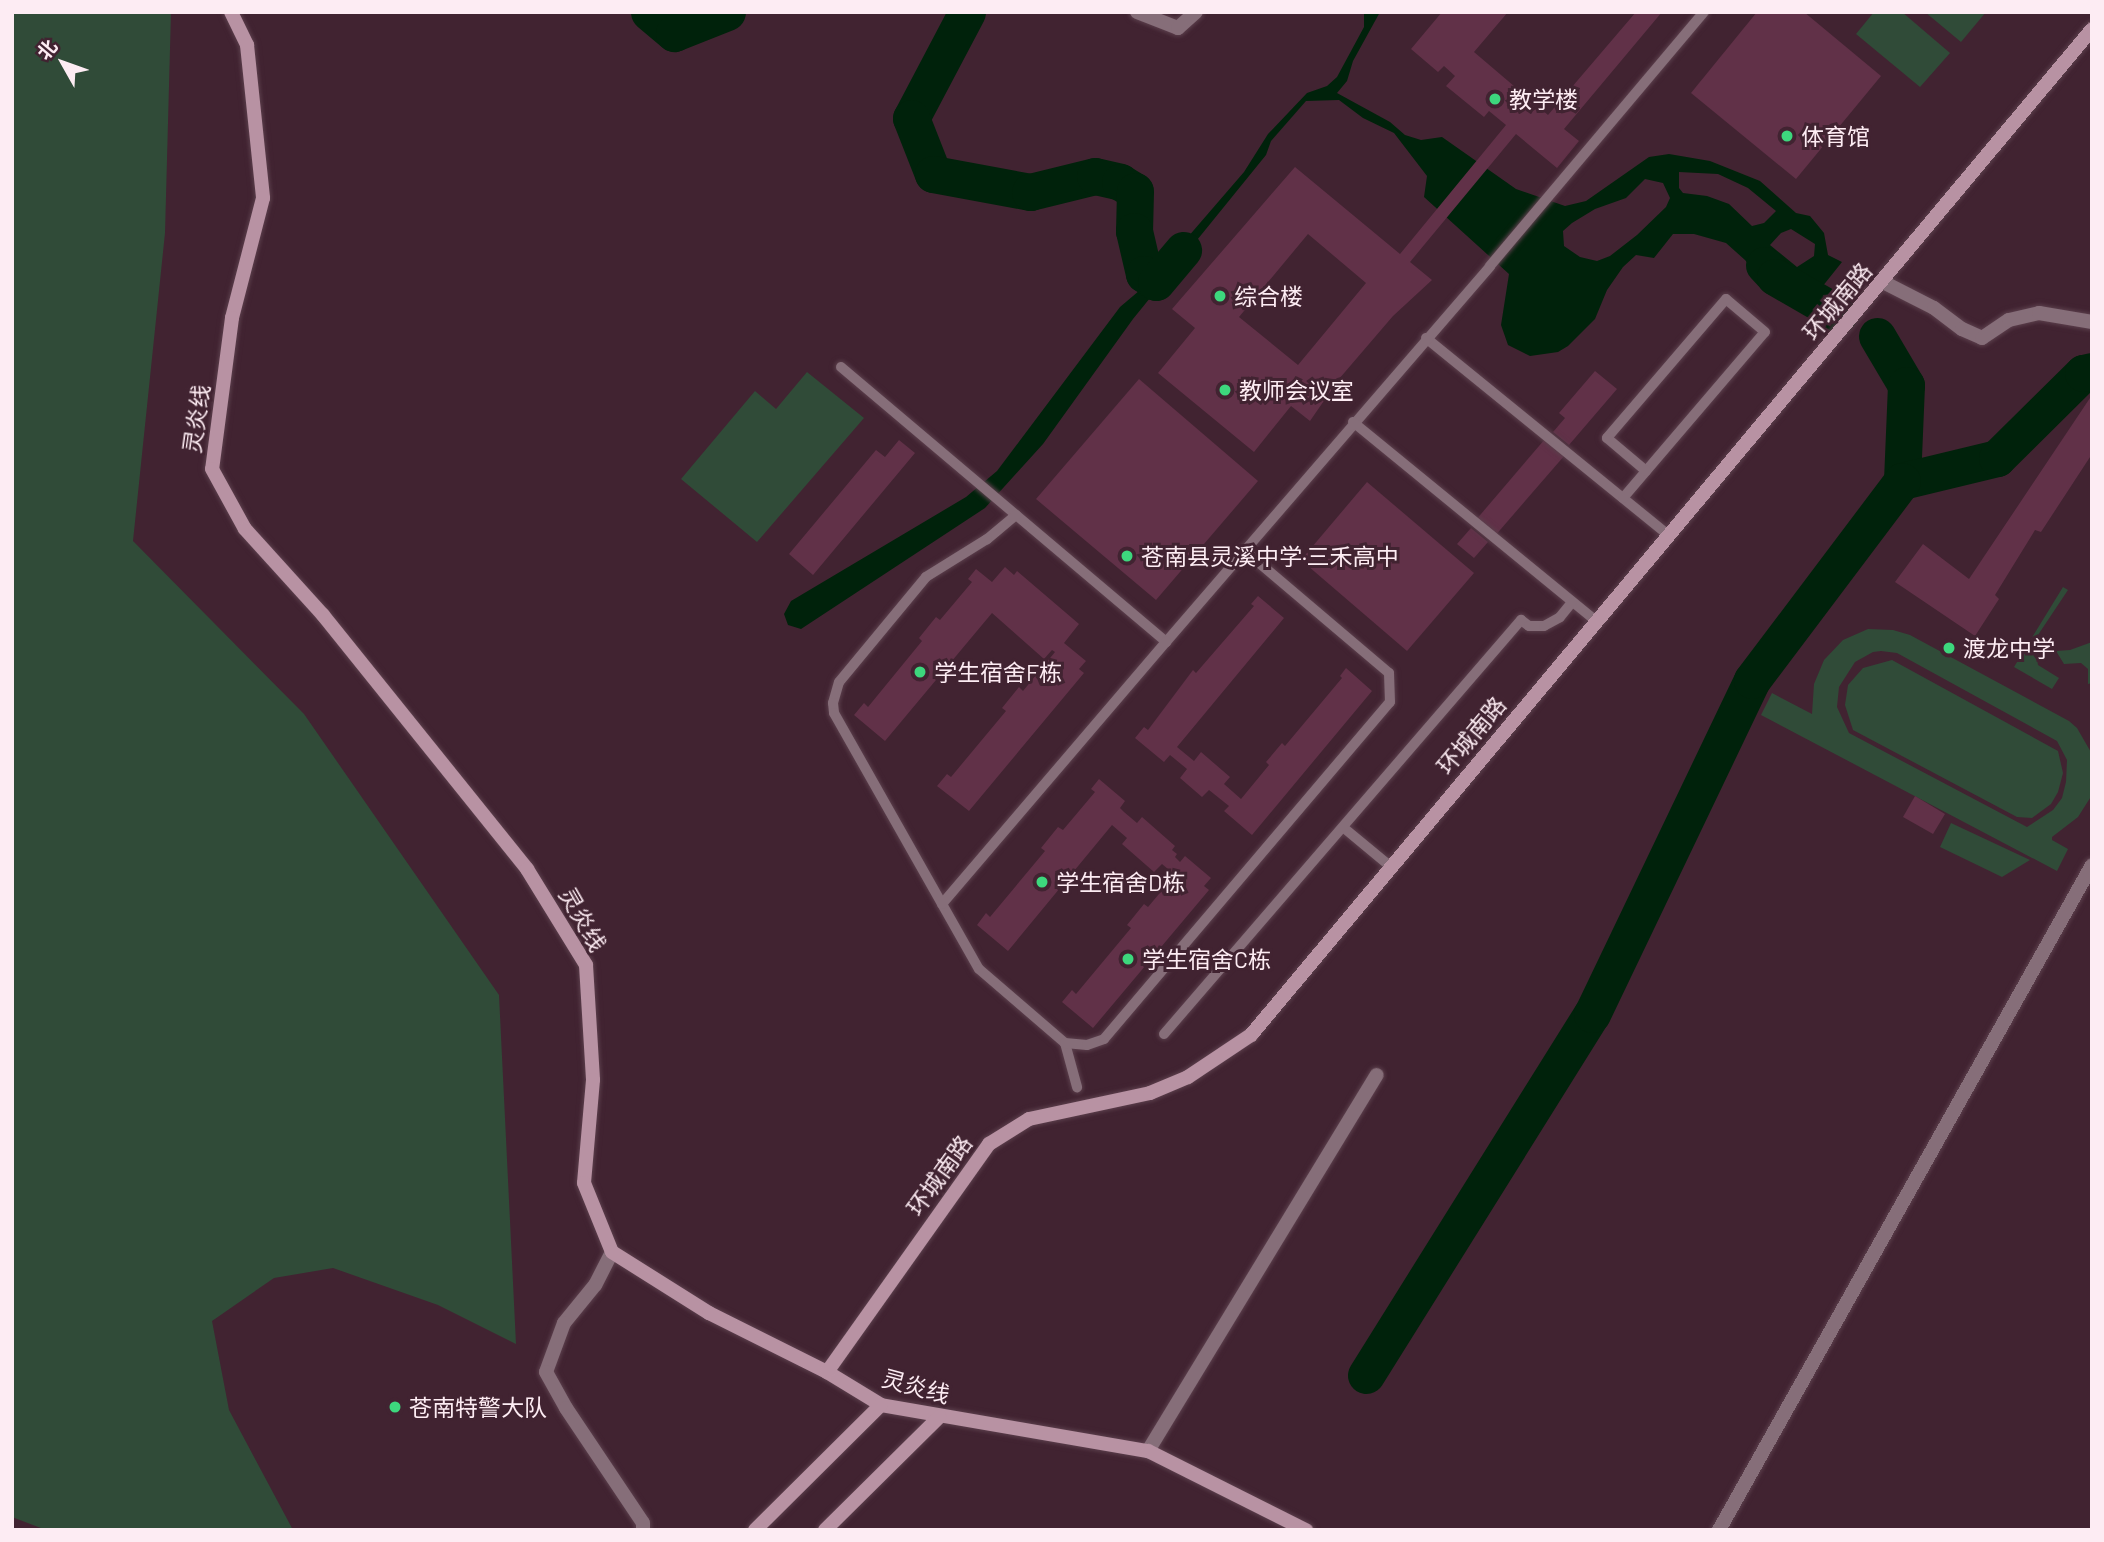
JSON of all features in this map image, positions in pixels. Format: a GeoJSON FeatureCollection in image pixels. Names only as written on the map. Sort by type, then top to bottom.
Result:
{"type":"FeatureCollection","features":[{"type":"Feature","properties":{"kind":"main road","name":"灵炎线"},"geometry":{"type":"LineString","coordinates":[[231,12],[247,45],[262,198],[232,318],[212,469],[244,529],[323,615],[527,869],[586,965],[593,1080],[584,1182],[612,1252],[709,1313],[827,1372],[881,1405],[1148,1451],[1306,1530]]}},
{"type":"Feature","properties":{"kind":"main road","name":"环城南路"},"geometry":{"type":"LineString","coordinates":[[827,1372],[989,1144],[1028,1119],[1150,1093],[1188,1077],[1251,1035],[2092,29]]}},
{"type":"Feature","properties":{"kind":"main road"},"geometry":{"type":"LineString","coordinates":[[755,1530],[881,1405]]}},
{"type":"Feature","properties":{"kind":"main road"},"geometry":{"type":"LineString","coordinates":[[825,1530],[939,1417]]}},
{"type":"Feature","properties":{"kind":"street"},"geometry":{"type":"LineString","coordinates":[[1138,12],[1178,28],[1196,12]]}},
{"type":"Feature","properties":{"kind":"street"},"geometry":{"type":"LineString","coordinates":[[1883,282],[1934,308],[1962,329],[1982,338],[2009,320],[2039,313],[2092,322]]}},
{"type":"Feature","properties":{"kind":"street"},"geometry":{"type":"LineString","coordinates":[[1720,1530],[2092,865]]}},
{"type":"Feature","properties":{"kind":"street"},"geometry":{"type":"LineString","coordinates":[[1148,1451],[1377,1075]]}},
{"type":"Feature","properties":{"kind":"street"},"geometry":{"type":"LineString","coordinates":[[612,1252],[596,1285],[564,1323],[546,1372],[566,1408],[643,1523],[643,1530]]}},
{"type":"Feature","properties":{"kind":"lane"},"geometry":{"type":"LineString","coordinates":[[942,904],[1353,422],[1556,189],[1704,12]]}},
{"type":"Feature","properties":{"kind":"lane"},"geometry":{"type":"LineString","coordinates":[[1623,498],[1765,332],[1726,299],[1607,438],[1646,471]]}},
{"type":"Feature","properties":{"kind":"lane"},"geometry":{"type":"LineString","coordinates":[[1426,338],[1668,535]]}},
{"type":"Feature","properties":{"kind":"lane"},"geometry":{"type":"LineString","coordinates":[[841,367],[1166,642]]}},
{"type":"Feature","properties":{"kind":"lane"},"geometry":{"type":"LineString","coordinates":[[1353,422],[1595,621]]}},
{"type":"Feature","properties":{"kind":"lane"},"geometry":{"type":"LineString","coordinates":[[1016,515],[987,539],[926,577],[839,682],[833,703],[834,713],[979,969],[1065,1043],[1077,1087]]}},
{"type":"Feature","properties":{"kind":"lane"},"geometry":{"type":"LineString","coordinates":[[1065,1043],[1087,1045],[1104,1039],[1390,702],[1389,673],[1244,550]]}},
{"type":"Feature","properties":{"kind":"lane"},"geometry":{"type":"LineString","coordinates":[[1164,1034],[1521,620],[1529,626],[1544,626],[1560,617],[1572,602]]}},
{"type":"Feature","properties":{"kind":"lane"},"geometry":{"type":"LineString","coordinates":[[1344,828],[1391,867]]}},
{"type":"Feature","properties":{"kind":"shaded area"},"geometry":{"type":"Polygon","coordinates":[[[12,12],[171,12],[165,233],[133,541],[304,714],[499,995],[516,1344],[438,1305],[333,1268],[274,1278],[212,1321],[229,1410],[293,1530],[46,1530],[12,1517],[12,12]]]}},
{"type":"Feature","properties":{"kind":"shaded area"},"geometry":{"type":"Polygon","coordinates":[[[1364,12],[1380,12],[1353,61],[1347,81],[1337,93],[1390,122],[1405,135],[1421,140],[1442,137],[1516,189],[1565,206],[1586,201],[1649,157],[1669,154],[1710,161],[1760,181],[1796,213],[1810,216],[1824,233],[1828,255],[1842,262],[1818,292],[1771,292],[1745,260],[1726,243],[1694,234],[1673,234],[1654,258],[1636,255],[1623,267],[1607,290],[1595,319],[1568,346],[1558,352],[1530,356],[1508,345],[1501,325],[1509,274],[1424,197],[1427,176],[1394,133],[1363,118],[1339,100],[1306,101],[1271,141],[1266,155],[1133,319],[1043,444],[985,508],[801,629],[788,625],[784,614],[791,601],[966,497],[997,471],[1120,307],[1146,285],[1244,172],[1268,134],[1307,93],[1327,86],[1337,77],[1364,27],[1364,12]],[[1679,172],[1679,188],[1683,193],[1707,196],[1729,204],[1752,226],[1764,223],[1776,211],[1748,188],[1718,174],[1679,172]],[[1645,179],[1626,198],[1595,209],[1572,223],[1563,231],[1564,246],[1580,257],[1597,261],[1610,256],[1666,207],[1670,198],[1663,183],[1645,179]],[[1791,229],[1781,233],[1770,245],[1797,267],[1814,256],[1815,244],[1791,229]]]}},
{"type":"Feature","properties":{"kind":"shaded area"},"geometry":{"type":"Polygon","coordinates":[[[1874,12],[1902,12],[1950,53],[1920,87],[1856,34],[1874,12]]]}},
{"type":"Feature","properties":{"kind":"shaded area"},"geometry":{"type":"Polygon","coordinates":[[[1925,12],[1986,12],[1961,42],[1925,12]]]}},
{"type":"Feature","properties":{"kind":"shaded area"},"geometry":{"type":"Polygon","coordinates":[[[807,372],[864,418],[757,542],[681,479],[755,391],[776,409],[807,372]]]}},
{"type":"Feature","properties":{"kind":"shaded area"},"geometry":{"type":"Polygon","coordinates":[[[2063,587],[2068,590],[2034,641],[2038,665],[2059,678],[2052,689],[2014,667],[2063,587]]]}},
{"type":"Feature","properties":{"kind":"shaded area"},"geometry":{"type":"Polygon","coordinates":[[[1868,629],[1893,630],[1910,635],[2069,721],[2077,728],[2092,754],[2092,795],[2078,817],[2052,837],[2052,840],[2068,849],[2057,871],[1761,715],[1772,693],[1812,714],[1814,684],[1824,660],[1843,640],[1868,629]],[[1873,652],[1855,662],[1839,687],[1837,707],[1849,733],[2027,827],[2053,810],[2062,798],[2066,782],[2067,760],[2057,741],[1897,653],[1873,652]]]}},
{"type":"Feature","properties":{"kind":"shaded area"},"geometry":{"type":"Polygon","coordinates":[[[2092,642],[2092,683],[2088,684],[2088,669],[2081,663],[2064,664],[2056,651],[2070,650],[2092,642]]]}},
{"type":"Feature","properties":{"kind":"shaded area"},"geometry":{"type":"Polygon","coordinates":[[[1892,660],[2058,751],[2063,773],[2058,792],[2051,804],[2032,818],[2017,817],[1853,730],[1845,705],[1848,685],[1863,668],[1892,660]]]}},
{"type":"Feature","properties":{"kind":"shaded area"},"geometry":{"type":"Polygon","coordinates":[[[1951,823],[2030,860],[2002,877],[1940,847],[1951,823]]]}},
{"type":"Feature","properties":{"kind":"building"},"geometry":{"type":"Polygon","coordinates":[[[1442,12],[1508,12],[1474,52],[1548,115],[1636,12],[1662,12],[1564,129],[1579,141],[1557,168],[1516,134],[1410,262],[1432,280],[1393,316],[1339,379],[1310,421],[1291,406],[1254,452],[1158,373],[1195,328],[1172,309],[1295,167],[1400,254],[1506,125],[1489,111],[1484,117],[1446,86],[1455,76],[1444,66],[1438,72],[1411,49],[1442,12]],[[1308,234],[1239,317],[1298,365],[1366,283],[1308,234]]]}},
{"type":"Feature","properties":{"kind":"building","name":"体育馆"},"geometry":{"type":"Polygon","coordinates":[[[1757,12],[1804,12],[1881,76],[1796,179],[1691,93],[1757,12]]]}},
{"type":"Feature","properties":{"kind":"building"},"geometry":{"type":"Polygon","coordinates":[[[1595,371],[1617,389],[1569,445],[1553,432],[1565,418],[1559,413],[1595,371]]]}},
{"type":"Feature","properties":{"kind":"building"},"geometry":{"type":"Polygon","coordinates":[[[1139,379],[1258,481],[1156,600],[1036,499],[1139,379]]]}},
{"type":"Feature","properties":{"kind":"building"},"geometry":{"type":"Polygon","coordinates":[[[2092,395],[2092,454],[2041,532],[2035,530],[1995,595],[1999,599],[1975,636],[1895,582],[1923,544],[1969,579],[2092,395]]]}},
{"type":"Feature","properties":{"kind":"building"},"geometry":{"type":"Polygon","coordinates":[[[1545,439],[1565,455],[1494,537],[1475,521],[1545,439]]]}},
{"type":"Feature","properties":{"kind":"building"},"geometry":{"type":"Polygon","coordinates":[[[899,440],[915,453],[813,575],[789,554],[876,450],[885,457],[899,440]]]}},
{"type":"Feature","properties":{"kind":"building"},"geometry":{"type":"Polygon","coordinates":[[[1367,482],[1474,573],[1407,651],[1301,560],[1367,482]]]}},
{"type":"Feature","properties":{"kind":"building"},"geometry":{"type":"Polygon","coordinates":[[[1471,528],[1488,542],[1474,558],[1457,544],[1471,528]]]}},
{"type":"Feature","properties":{"kind":"building"},"geometry":{"type":"Polygon","coordinates":[[[1005,567],[1014,575],[1017,571],[1079,624],[1064,643],[1086,661],[1079,669],[1084,673],[969,811],[937,786],[947,774],[951,777],[1006,711],[1002,708],[1019,687],[1023,691],[1055,652],[1052,650],[1044,659],[992,613],[885,741],[854,715],[864,703],[868,707],[922,641],[919,638],[936,617],[940,620],[972,582],[968,579],[976,569],[992,582],[1005,567]]]}},
{"type":"Feature","properties":{"kind":"building"},"geometry":{"type":"Polygon","coordinates":[[[1258,596],[1284,618],[1177,747],[1194,761],[1201,752],[1230,777],[1224,784],[1241,799],[1269,765],[1266,762],[1282,743],[1285,746],[1342,678],[1340,676],[1346,668],[1372,691],[1252,835],[1224,811],[1229,806],[1209,790],[1202,797],[1180,778],[1187,769],[1170,755],[1164,762],[1135,738],[1144,727],[1148,730],[1193,670],[1196,673],[1254,606],[1251,604],[1258,596]]]}},
{"type":"Feature","properties":{"kind":"building"},"geometry":{"type":"Polygon","coordinates":[[[1099,779],[1125,801],[1120,808],[1124,812],[1137,823],[1142,817],[1175,846],[1172,850],[1180,862],[1185,856],[1211,878],[1204,886],[1209,890],[1093,1028],[1062,1002],[1072,990],[1076,994],[1131,928],[1127,925],[1144,904],[1148,907],[1175,875],[1162,864],[1154,872],[1122,844],[1127,838],[1112,825],[1008,951],[977,925],[986,913],[990,917],[1045,851],[1041,848],[1058,827],[1063,830],[1095,792],[1091,789],[1099,779]]]}},
{"type":"Feature","properties":{"kind":"building"},"geometry":{"type":"Polygon","coordinates":[[[1915,796],[1945,814],[1933,834],[1903,817],[1915,796]]]}},
{"type":"Feature","properties":{"kind":"waterway"},"geometry":{"type":"LineString","coordinates":[[649,12],[674,33],[727,12]]}},
{"type":"Feature","properties":{"kind":"waterway"},"geometry":{"type":"LineString","coordinates":[[967,12],[911,118],[933,174],[1030,192],[1095,176],[1120,182],[1135,191],[1134,231],[1144,274],[1156,282],[1183,250]]}},
{"type":"Feature","properties":{"kind":"waterway"},"geometry":{"type":"LineString","coordinates":[[1764,265],[1775,277],[1839,314]]}},
{"type":"Feature","properties":{"kind":"waterway"},"geometry":{"type":"LineString","coordinates":[[1877,336],[1906,385],[1902,481],[1997,458],[2083,373],[2092,371]]}},
{"type":"Feature","properties":{"kind":"waterway"},"geometry":{"type":"LineString","coordinates":[[1366,1375],[1592,1014],[1752,680],[1902,481]]}},
{"type":"Feature","properties":{"kind":"place","name":"教学楼"},"geometry":{"type":"Point","coordinates":[1495,99]}},
{"type":"Feature","properties":{"kind":"place","name":"体育馆"},"geometry":{"type":"Point","coordinates":[1787,136]}},
{"type":"Feature","properties":{"kind":"place","name":"综合楼"},"geometry":{"type":"Point","coordinates":[1220,296]}},
{"type":"Feature","properties":{"kind":"place","name":"教师会议室"},"geometry":{"type":"Point","coordinates":[1225,390]}},
{"type":"Feature","properties":{"kind":"place","name":"苍南县灵溪中学·三禾高中"},"geometry":{"type":"Point","coordinates":[1127,556]}},
{"type":"Feature","properties":{"kind":"place","name":"渡龙中学"},"geometry":{"type":"Point","coordinates":[1949,648]}},
{"type":"Feature","properties":{"kind":"place","name":"学生宿舍F栋"},"geometry":{"type":"Point","coordinates":[920,672]}},
{"type":"Feature","properties":{"kind":"place","name":"学生宿舍D栋"},"geometry":{"type":"Point","coordinates":[1042,882]}},
{"type":"Feature","properties":{"kind":"place","name":"学生宿舍C栋"},"geometry":{"type":"Point","coordinates":[1128,959]}},
{"type":"Feature","properties":{"kind":"place","name":"苍南特警大队"},"geometry":{"type":"Point","coordinates":[395,1407]}}]}
